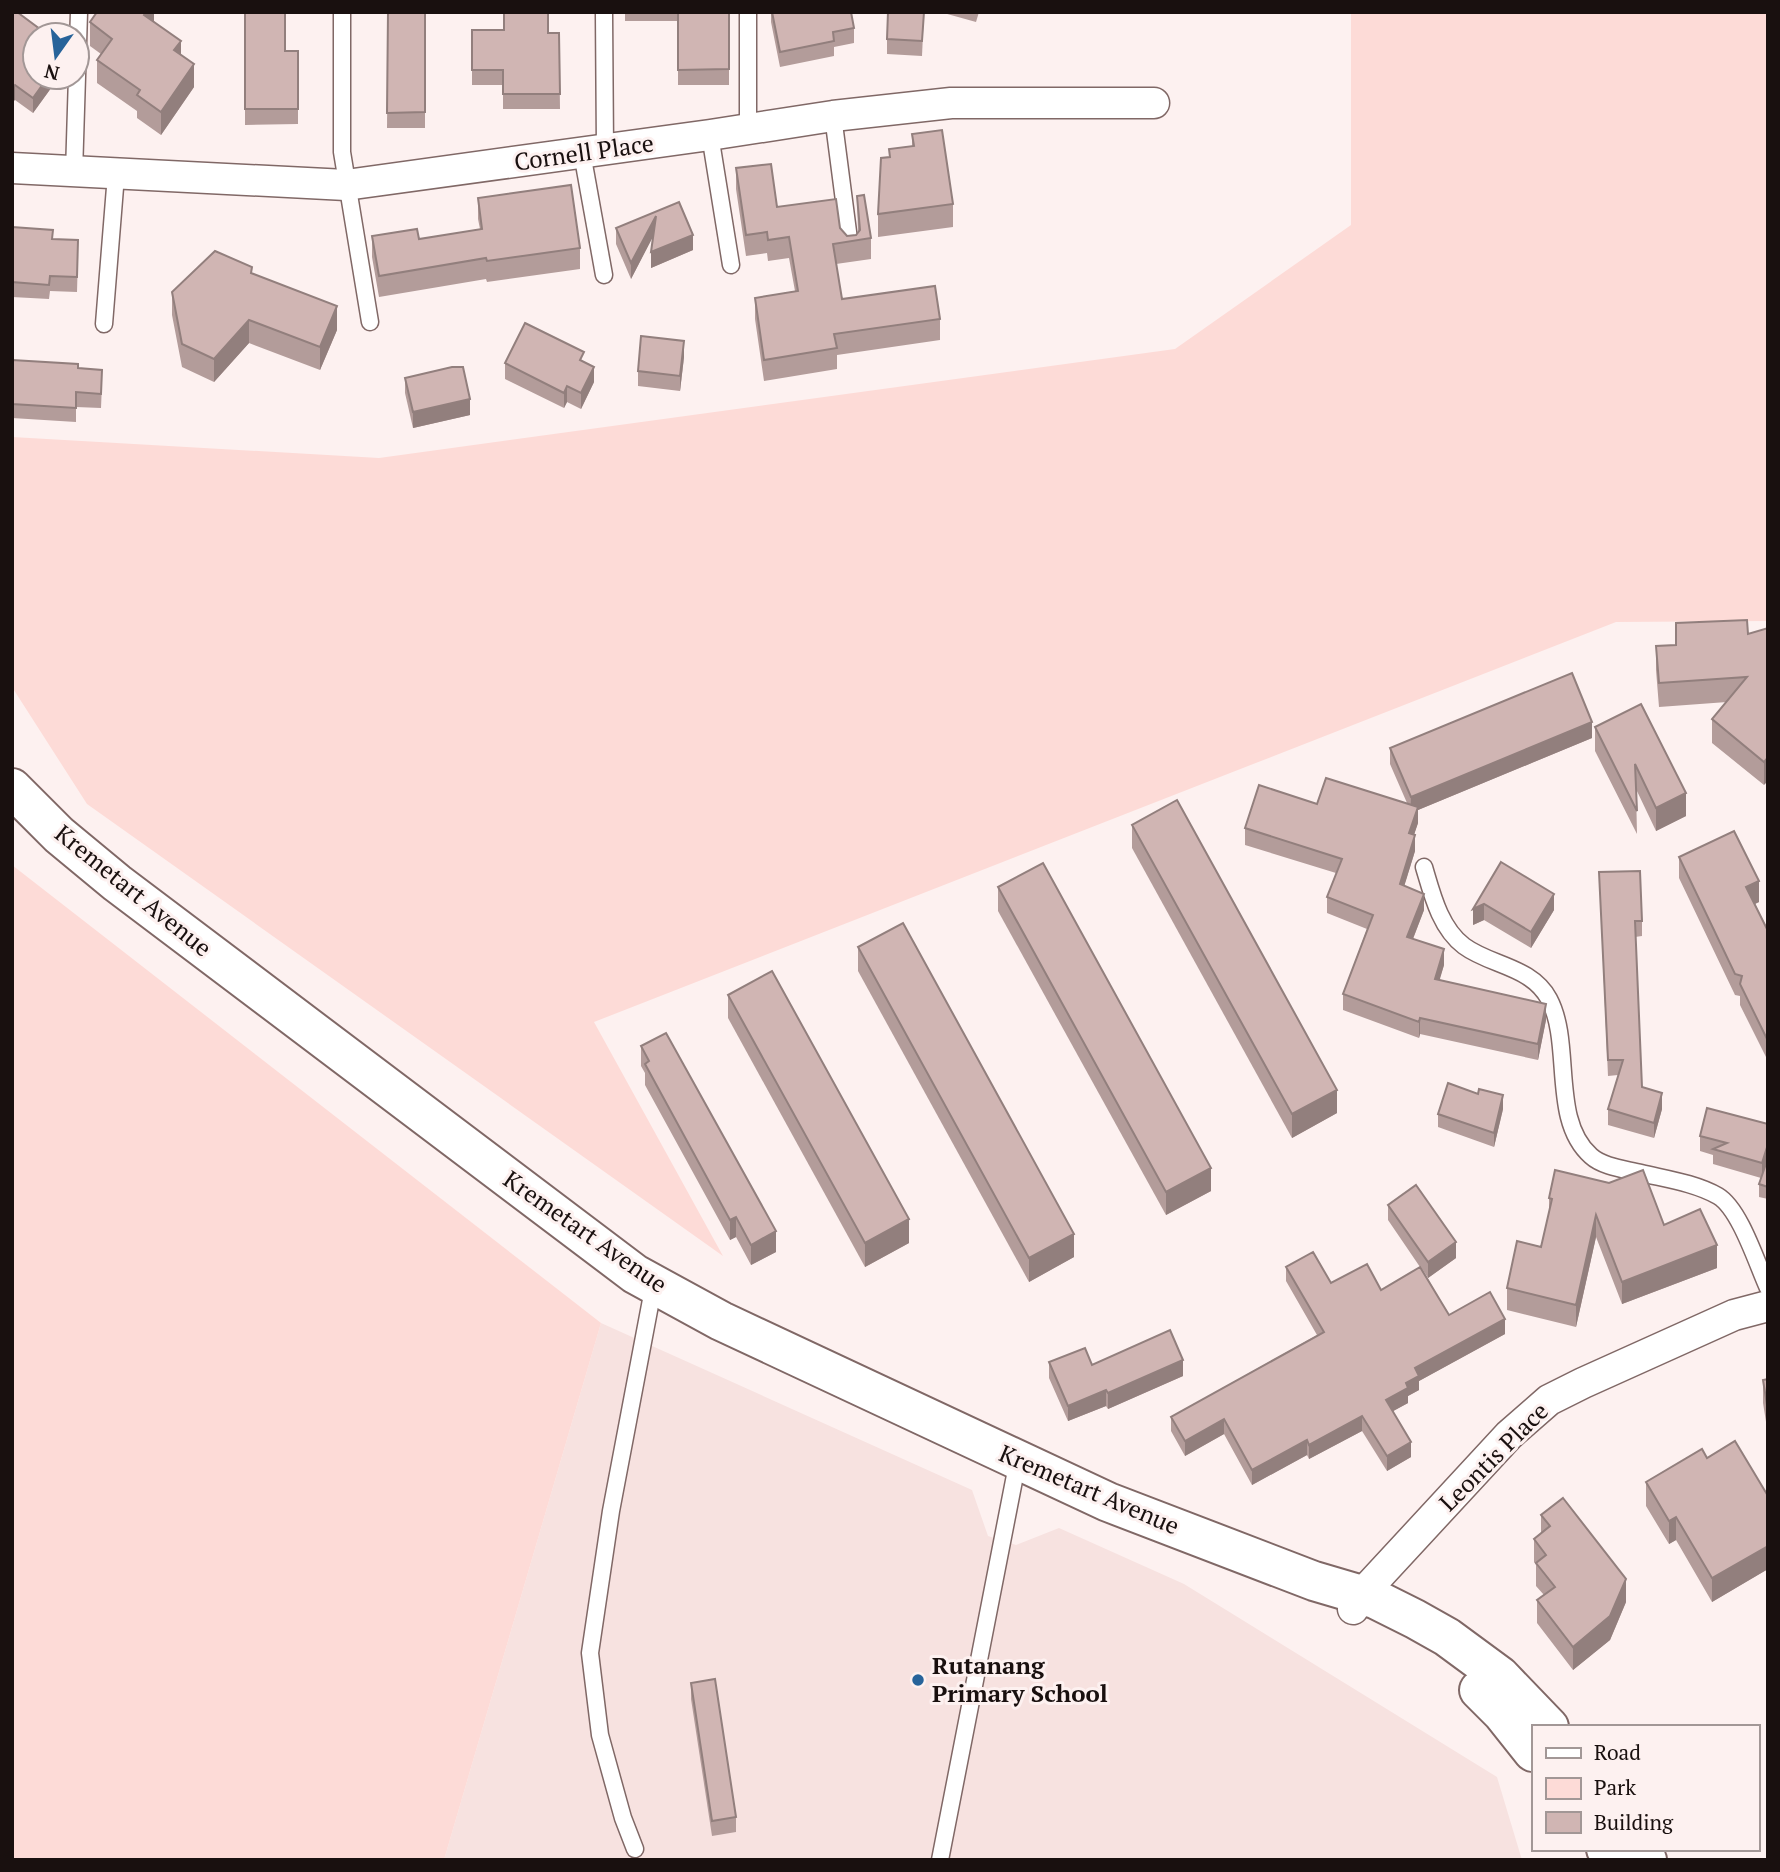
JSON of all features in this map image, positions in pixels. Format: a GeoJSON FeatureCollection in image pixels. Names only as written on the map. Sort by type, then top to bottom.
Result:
{"type":"FeatureCollection","features":[{"type":"Feature","properties":{"kind":"street","name":"Cornell Place"},"geometry":{"type":"LineString","coordinates":[[12,168],[346,185],[833,116],[951,103],[1154,103]]}},
{"type":"Feature","properties":{"kind":"street","name":"Kremetart Avenue"},"geometry":{"type":"LineString","coordinates":[[12,788],[59,835],[117,883],[635,1273],[721,1321],[1108,1502],[1314,1581],[1357,1602],[1474,1685],[1502,1713],[1532,1751]]}},
{"type":"Feature","properties":{"kind":"street","name":"Leontis Place"},"geometry":{"type":"LineString","coordinates":[[1357,1602],[1509,1435],[1549,1401],[1734,1315],[1768,1306]]}},
{"type":"Feature","properties":{"kind":"street","name":"Kremetart Avenue"},"geometry":{"type":"LineString","coordinates":[[1357,1602],[1375,1599],[1415,1619],[1474,1655],[1525,1699],[1547,1725]]}},
{"type":"Feature","properties":{"kind":"lane"},"geometry":{"type":"LineString","coordinates":[[74,173],[79,12]]}},
{"type":"Feature","properties":{"kind":"lane"},"geometry":{"type":"LineString","coordinates":[[342,12],[342,152],[370,322]]}},
{"type":"Feature","properties":{"kind":"lane"},"geometry":{"type":"LineString","coordinates":[[748,12],[748,130]]}},
{"type":"Feature","properties":{"kind":"lane"},"geometry":{"type":"LineString","coordinates":[[604,14],[593,152],[604,275]]}},
{"type":"Feature","properties":{"kind":"lane"},"geometry":{"type":"LineString","coordinates":[[833,116],[850,247]]}},
{"type":"Feature","properties":{"kind":"lane"},"geometry":{"type":"LineString","coordinates":[[710,135],[731,265]]}},
{"type":"Feature","properties":{"kind":"lane"},"geometry":{"type":"LineString","coordinates":[[104,324],[116,175]]}},
{"type":"Feature","properties":{"kind":"lane"},"geometry":{"type":"LineString","coordinates":[[1424,867],[1435,905],[1456,939],[1475,952],[1530,978],[1549,999],[1555,1013],[1567,1107],[1576,1136],[1589,1154],[1604,1164],[1694,1186],[1719,1196],[1731,1209],[1768,1288]]}},
{"type":"Feature","properties":{"kind":"lane"},"geometry":{"type":"LineString","coordinates":[[635,1849],[623,1818],[600,1735],[590,1653],[611,1511],[654,1284]]}},
{"type":"Feature","properties":{"kind":"lane"},"geometry":{"type":"LineString","coordinates":[[940,1860],[1018,1460]]}},
{"type":"Feature","properties":{"kind":"shaded area","name":"Rutanang Primary School"},"geometry":{"type":"Polygon","coordinates":[[[601,1323],[972,1490],[988,1536],[1016,1545],[1059,1528],[1184,1584],[1497,1777],[1522,1860],[444,1860],[601,1323]]]}},
{"type":"Feature","properties":{"kind":"green space"},"geometry":{"type":"Polygon","coordinates":[[[1351,12],[1768,12],[1768,621],[1616,622],[594,1022],[723,1256],[87,804],[12,687],[12,437],[379,458],[1175,349],[1351,225],[1351,12]]]}},
{"type":"Feature","properties":{"kind":"green space"},"geometry":{"type":"Polygon","coordinates":[[[12,865],[601,1323],[444,1860],[12,1860],[12,865]]]}},
{"type":"Feature","properties":{"kind":"building"},"geometry":{"type":"Polygon","coordinates":[[[12,12],[17,12],[29,21],[21,21],[21,89],[15,85],[12,88],[12,12]]]}},
{"type":"Feature","properties":{"kind":"building"},"geometry":{"type":"Polygon","coordinates":[[[97,12],[146,12],[144,15],[181,41],[174,50],[194,64],[161,112],[137,95],[140,90],[97,60],[112,39],[91,21],[97,12]]]}},
{"type":"Feature","properties":{"kind":"building"},"geometry":{"type":"Polygon","coordinates":[[[245,12],[285,12],[285,51],[298,51],[298,109],[245,109],[245,12]]]}},
{"type":"Feature","properties":{"kind":"building"},"geometry":{"type":"Polygon","coordinates":[[[388,12],[425,12],[425,112],[387,113],[388,12]]]}},
{"type":"Feature","properties":{"kind":"building"},"geometry":{"type":"Polygon","coordinates":[[[504,12],[548,12],[548,33],[559,33],[560,94],[503,94],[503,70],[472,70],[472,30],[504,30],[504,12]]]}},
{"type":"Feature","properties":{"kind":"building"},"geometry":{"type":"Polygon","coordinates":[[[678,12],[729,12],[729,69],[678,70],[678,12]]]}},
{"type":"Feature","properties":{"kind":"building"},"geometry":{"type":"Polygon","coordinates":[[[772,12],[851,12],[854,28],[833,32],[834,41],[780,52],[772,12]]]}},
{"type":"Feature","properties":{"kind":"building"},"geometry":{"type":"Polygon","coordinates":[[[888,12],[924,12],[922,41],[887,39],[888,12]]]}},
{"type":"Feature","properties":{"kind":"building"},"geometry":{"type":"Polygon","coordinates":[[[23,91],[38,91],[33,98],[23,91]]]}},
{"type":"Feature","properties":{"kind":"building"},"geometry":{"type":"Polygon","coordinates":[[[942,130],[953,204],[878,214],[881,158],[890,157],[889,149],[914,146],[912,134],[942,130]]]}},
{"type":"Feature","properties":{"kind":"building"},"geometry":{"type":"Polygon","coordinates":[[[771,164],[777,207],[836,199],[840,228],[847,236],[856,235],[860,230],[857,196],[864,195],[871,238],[833,244],[842,299],[935,286],[940,319],[834,334],[837,348],[764,360],[755,298],[798,291],[789,237],[768,240],[767,232],[746,235],[736,168],[771,164]]]}},
{"type":"Feature","properties":{"kind":"building"},"geometry":{"type":"Polygon","coordinates":[[[571,185],[580,248],[487,261],[486,258],[379,276],[372,236],[417,229],[419,239],[482,229],[478,198],[571,185]]]}},
{"type":"Feature","properties":{"kind":"building"},"geometry":{"type":"Polygon","coordinates":[[[679,202],[693,235],[651,252],[656,216],[631,263],[616,228],[679,202]]]}},
{"type":"Feature","properties":{"kind":"building"},"geometry":{"type":"Polygon","coordinates":[[[12,227],[53,230],[52,239],[78,240],[77,277],[50,276],[49,285],[12,282],[12,227]]]}},
{"type":"Feature","properties":{"kind":"building"},"geometry":{"type":"Polygon","coordinates":[[[215,251],[252,267],[251,273],[337,306],[320,347],[249,320],[214,359],[182,344],[172,292],[215,251]]]}},
{"type":"Feature","properties":{"kind":"building"},"geometry":{"type":"Polygon","coordinates":[[[525,323],[584,352],[580,360],[594,367],[581,393],[567,386],[564,393],[505,363],[525,323]]]}},
{"type":"Feature","properties":{"kind":"building"},"geometry":{"type":"Polygon","coordinates":[[[641,336],[684,341],[680,376],[638,371],[641,336]]]}},
{"type":"Feature","properties":{"kind":"building"},"geometry":{"type":"Polygon","coordinates":[[[12,360],[78,364],[78,368],[102,370],[101,394],[76,392],[76,408],[12,404],[12,360]]]}},
{"type":"Feature","properties":{"kind":"building"},"geometry":{"type":"Polygon","coordinates":[[[463,367],[470,399],[413,412],[405,378],[463,367]]]}},
{"type":"Feature","properties":{"kind":"building"},"geometry":{"type":"Polygon","coordinates":[[[1747,620],[1748,634],[1768,628],[1768,757],[1764,762],[1712,719],[1747,677],[1659,683],[1656,646],[1676,645],[1676,623],[1747,620]]]}},
{"type":"Feature","properties":{"kind":"building"},"geometry":{"type":"Polygon","coordinates":[[[1572,673],[1592,722],[1411,797],[1390,748],[1572,673]]]}},
{"type":"Feature","properties":{"kind":"building"},"geometry":{"type":"Polygon","coordinates":[[[1641,704],[1686,793],[1656,808],[1635,764],[1637,811],[1595,727],[1641,704]]]}},
{"type":"Feature","properties":{"kind":"building"},"geometry":{"type":"Polygon","coordinates":[[[1326,778],[1418,807],[1409,833],[1415,835],[1400,884],[1424,894],[1407,937],[1444,949],[1435,979],[1546,1004],[1538,1044],[1420,1018],[1419,1022],[1343,994],[1373,915],[1327,897],[1342,859],[1245,828],[1259,785],[1317,804],[1326,778]]]}},
{"type":"Feature","properties":{"kind":"building"},"geometry":{"type":"Polygon","coordinates":[[[1177,800],[1337,1090],[1292,1114],[1132,825],[1177,800]]]}},
{"type":"Feature","properties":{"kind":"building"},"geometry":{"type":"Polygon","coordinates":[[[1734,831],[1759,881],[1746,887],[1768,931],[1768,1041],[1740,984],[1742,976],[1735,974],[1679,857],[1734,831]]]}},
{"type":"Feature","properties":{"kind":"building"},"geometry":{"type":"Polygon","coordinates":[[[1501,862],[1554,894],[1531,932],[1484,904],[1473,909],[1501,862]]]}},
{"type":"Feature","properties":{"kind":"building"},"geometry":{"type":"Polygon","coordinates":[[[1043,863],[1211,1168],[1166,1192],[998,887],[1043,863]]]}},
{"type":"Feature","properties":{"kind":"building"},"geometry":{"type":"Polygon","coordinates":[[[1640,871],[1642,921],[1635,921],[1642,1087],[1662,1093],[1654,1123],[1608,1109],[1623,1060],[1608,1060],[1599,872],[1640,871]]]}},
{"type":"Feature","properties":{"kind":"building"},"geometry":{"type":"Polygon","coordinates":[[[903,923],[1074,1234],[1029,1258],[858,947],[903,923]]]}},
{"type":"Feature","properties":{"kind":"building"},"geometry":{"type":"Polygon","coordinates":[[[772,971],[909,1219],[865,1243],[728,995],[772,971]]]}},
{"type":"Feature","properties":{"kind":"building"},"geometry":{"type":"Polygon","coordinates":[[[666,1033],[776,1231],[751,1245],[736,1217],[730,1220],[645,1064],[649,1061],[641,1046],[666,1033]]]}},
{"type":"Feature","properties":{"kind":"building"},"geometry":{"type":"Polygon","coordinates":[[[1448,1083],[1478,1094],[1479,1089],[1503,1095],[1494,1133],[1438,1114],[1448,1083]]]}},
{"type":"Feature","properties":{"kind":"building"},"geometry":{"type":"Polygon","coordinates":[[[1707,1108],[1768,1124],[1768,1144],[1762,1163],[1713,1149],[1727,1143],[1700,1136],[1707,1108]]]}},
{"type":"Feature","properties":{"kind":"building"},"geometry":{"type":"Polygon","coordinates":[[[1768,1158],[1768,1187],[1759,1184],[1768,1158]]]}},
{"type":"Feature","properties":{"kind":"building"},"geometry":{"type":"Polygon","coordinates":[[[1555,1170],[1609,1183],[1643,1170],[1664,1225],[1700,1209],[1717,1245],[1622,1282],[1596,1215],[1576,1305],[1507,1288],[1517,1241],[1541,1247],[1552,1199],[1549,1198],[1555,1170]]]}},
{"type":"Feature","properties":{"kind":"building"},"geometry":{"type":"Polygon","coordinates":[[[1416,1185],[1456,1242],[1428,1262],[1388,1205],[1416,1185]]]}},
{"type":"Feature","properties":{"kind":"building"},"geometry":{"type":"Polygon","coordinates":[[[1313,1252],[1331,1283],[1367,1264],[1381,1290],[1420,1267],[1449,1315],[1490,1292],[1505,1319],[1415,1368],[1419,1376],[1406,1383],[1408,1388],[1386,1400],[1411,1442],[1387,1456],[1362,1416],[1309,1445],[1307,1440],[1252,1470],[1224,1419],[1185,1441],[1171,1417],[1324,1332],[1286,1267],[1313,1252]]]}},
{"type":"Feature","properties":{"kind":"building"},"geometry":{"type":"Polygon","coordinates":[[[1170,1330],[1183,1360],[1108,1393],[1106,1390],[1068,1406],[1049,1362],[1085,1348],[1092,1365],[1170,1330]]]}},
{"type":"Feature","properties":{"kind":"building"},"geometry":{"type":"Polygon","coordinates":[[[1768,1379],[1768,1411],[1763,1380],[1768,1379]]]}},
{"type":"Feature","properties":{"kind":"building"},"geometry":{"type":"Polygon","coordinates":[[[1735,1441],[1768,1496],[1768,1546],[1712,1578],[1676,1517],[1669,1521],[1646,1482],[1702,1449],[1707,1458],[1735,1441]]]}},
{"type":"Feature","properties":{"kind":"building"},"geometry":{"type":"Polygon","coordinates":[[[1563,1498],[1626,1579],[1610,1616],[1573,1647],[1537,1600],[1555,1587],[1536,1563],[1546,1555],[1534,1539],[1550,1526],[1541,1515],[1563,1498]]]}},
{"type":"Feature","properties":{"kind":"building"},"geometry":{"type":"Polygon","coordinates":[[[715,1679],[736,1817],[712,1821],[691,1683],[715,1679]]]}},
{"type":"Feature","properties":{"kind":"place","name":"Rutanang Primary School"},"geometry":{"type":"Point","coordinates":[918,1680]}}]}
